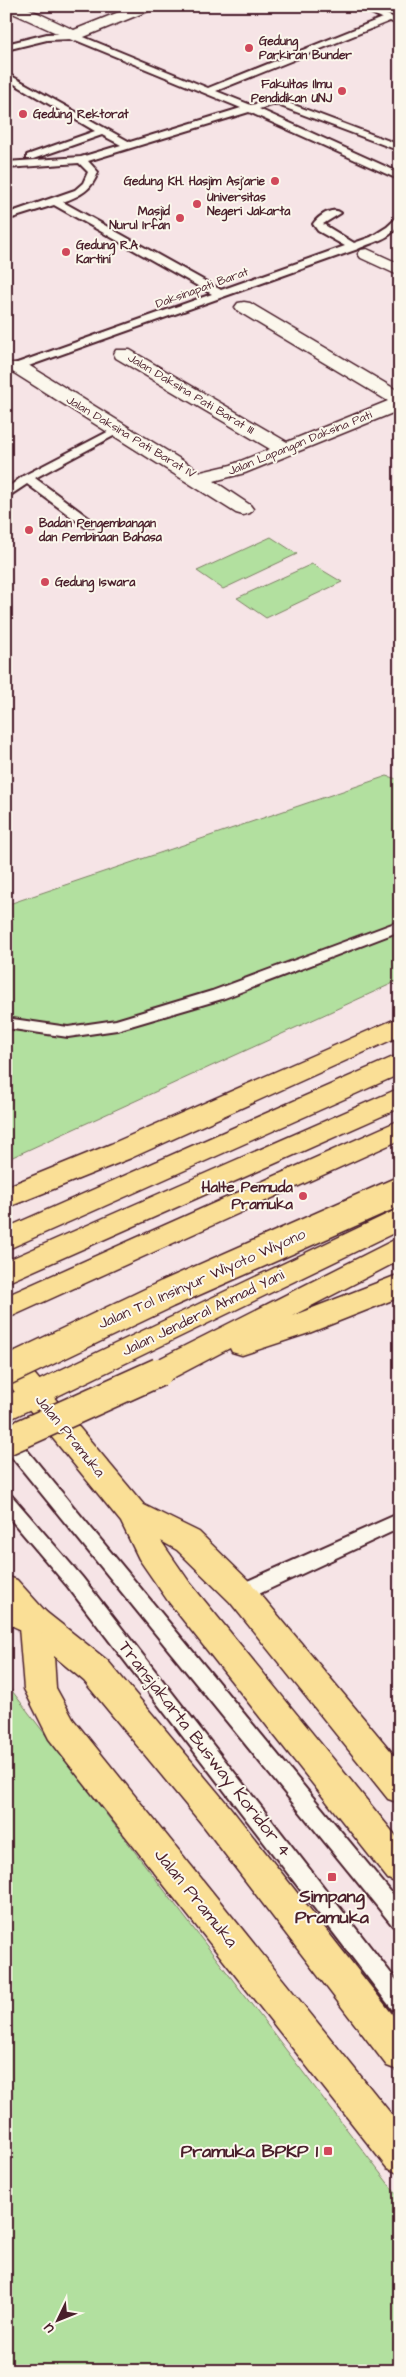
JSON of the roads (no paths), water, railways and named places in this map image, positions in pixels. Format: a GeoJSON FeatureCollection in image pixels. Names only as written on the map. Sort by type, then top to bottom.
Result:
{"type":"FeatureCollection","features":[{"type":"Feature","properties":{"kind":"main road"},"geometry":{"type":"LineString","coordinates":[[6,1198],[121,1151],[400,1026]]}},
{"type":"Feature","properties":{"kind":"main road"},"geometry":{"type":"LineString","coordinates":[[6,1240],[400,1063]]}},
{"type":"Feature","properties":{"kind":"main road"},"geometry":{"type":"LineString","coordinates":[[6,1273],[400,1097]]}},
{"type":"Feature","properties":{"kind":"main road"},"geometry":{"type":"LineString","coordinates":[[6,1308],[400,1128]]}},
{"type":"Feature","properties":{"kind":"main road","name":"Jalan Tol Insinyur Wiyoto Wiyono"},"geometry":{"type":"LineString","coordinates":[[7,1363],[400,1191]]}},
{"type":"Feature","properties":{"kind":"main road","name":"Jalan Jenderal Ahmad Yani"},"geometry":{"type":"LineString","coordinates":[[6,1409],[400,1218]]}},
{"type":"Feature","properties":{"kind":"main road"},"geometry":{"type":"LineString","coordinates":[[6,1441],[159,1372],[400,1247]]}},
{"type":"Feature","properties":{"kind":"main road"},"geometry":{"type":"LineString","coordinates":[[159,1372],[299,1325],[400,1286]]}},
{"type":"Feature","properties":{"kind":"main road","name":"Jalan Pramuka"},"geometry":{"type":"LineString","coordinates":[[7,1363],[36,1394],[133,1514],[150,1550],[179,1592],[400,1868]]}},
{"type":"Feature","properties":{"kind":"main road","name":"Jalan Pramuka"},"geometry":{"type":"LineString","coordinates":[[133,1514],[169,1530],[188,1541],[241,1593],[400,1788]]}},
{"type":"Feature","properties":{"kind":"main road"},"geometry":{"type":"LineString","coordinates":[[6,1589],[20,1615],[96,1671],[223,1824],[400,2053]]}},
{"type":"Feature","properties":{"kind":"main road","name":"Jalan Pramuka"},"geometry":{"type":"LineString","coordinates":[[20,1615],[40,1689],[61,1729],[400,2155]]}},
{"type":"Feature","properties":{"kind":"street"},"geometry":{"type":"LineString","coordinates":[[10,6],[51,32],[74,36],[148,6]]}},
{"type":"Feature","properties":{"kind":"street"},"geometry":{"type":"LineString","coordinates":[[51,32],[72,20]]}},
{"type":"Feature","properties":{"kind":"street"},"geometry":{"type":"LineString","coordinates":[[360,250],[400,271]]}},
{"type":"Feature","properties":{"kind":"street"},"geometry":{"type":"LineString","coordinates":[[244,307],[400,401]]}},
{"type":"Feature","properties":{"kind":"street","name":"Jalan Daksina Pati Barat III"},"geometry":{"type":"LineString","coordinates":[[123,354],[286,450]]}},
{"type":"Feature","properties":{"kind":"street","name":"Jalan Daksina Pati Barat IV"},"geometry":{"type":"LineString","coordinates":[[12,369],[199,479],[244,509]]}},
{"type":"Feature","properties":{"kind":"street","name":"Jalan Lapangan Daksina Pati"},"geometry":{"type":"LineString","coordinates":[[199,479],[238,469],[400,401]]}},
{"type":"Feature","properties":{"kind":"lane"},"geometry":{"type":"LineString","coordinates":[[360,6],[395,20]]}},
{"type":"Feature","properties":{"kind":"lane"},"geometry":{"type":"LineString","coordinates":[[371,10],[381,6]]}},
{"type":"Feature","properties":{"kind":"lane"},"geometry":{"type":"LineString","coordinates":[[208,91],[395,20]]}},
{"type":"Feature","properties":{"kind":"lane"},"geometry":{"type":"LineString","coordinates":[[6,46],[51,32]]}},
{"type":"Feature","properties":{"kind":"lane"},"geometry":{"type":"LineString","coordinates":[[74,36],[251,109],[399,175]]}},
{"type":"Feature","properties":{"kind":"lane"},"geometry":{"type":"LineString","coordinates":[[7,76],[101,132],[129,146]]}},
{"type":"Feature","properties":{"kind":"lane"},"geometry":{"type":"LineString","coordinates":[[7,165],[82,160],[275,101],[400,148]]}},
{"type":"Feature","properties":{"kind":"lane"},"geometry":{"type":"LineString","coordinates":[[7,165],[101,132]]}},
{"type":"Feature","properties":{"kind":"lane"},"geometry":{"type":"LineString","coordinates":[[6,217],[78,192],[90,184],[93,172],[82,160]]}},
{"type":"Feature","properties":{"kind":"lane"},"geometry":{"type":"LineString","coordinates":[[55,201],[222,294]]}},
{"type":"Feature","properties":{"kind":"lane"},"geometry":{"type":"LineString","coordinates":[[336,212],[321,219],[318,224],[322,229],[360,250]]}},
{"type":"Feature","properties":{"kind":"lane","name":"Daksinapati Barat"},"geometry":{"type":"LineString","coordinates":[[12,369],[222,294],[360,250],[391,229],[400,218]]}},
{"type":"Feature","properties":{"kind":"lane"},"geometry":{"type":"LineString","coordinates":[[6,495],[27,478],[117,430]]}},
{"type":"Feature","properties":{"kind":"lane"},"geometry":{"type":"LineString","coordinates":[[27,478],[89,524]]}},
{"type":"Feature","properties":{"kind":"lane"},"geometry":{"type":"LineString","coordinates":[[6,1023],[68,1032],[117,1025],[217,995],[400,926]]}},
{"type":"Feature","properties":{"kind":"lane"},"geometry":{"type":"LineString","coordinates":[[6,1298],[400,1123]]}},
{"type":"Feature","properties":{"kind":"lane"},"geometry":{"type":"LineString","coordinates":[[7,1363],[400,1180]]}},
{"type":"Feature","properties":{"kind":"lane"},"geometry":{"type":"LineString","coordinates":[[6,1437],[400,1920]]}},
{"type":"Feature","properties":{"kind":"lane","name":"Transjakarta Busway Koridor 4"},"geometry":{"type":"LineString","coordinates":[[6,1500],[75,1582],[400,2002]]}},
{"type":"Feature","properties":{"kind":"lane"},"geometry":{"type":"LineString","coordinates":[[241,1593],[400,1520]]}},
{"type":"Feature","properties":{"kind":"place","name":"Gedung Parkiran Bunder"},"geometry":{"type":"Point","coordinates":[249,48]}},
{"type":"Feature","properties":{"kind":"place","name":"Fakultas Ilmu Pendidikan UNJ"},"geometry":{"type":"Point","coordinates":[342,91]}},
{"type":"Feature","properties":{"kind":"place","name":"Gedung Rektorat"},"geometry":{"type":"Point","coordinates":[23,114]}},
{"type":"Feature","properties":{"kind":"place","name":"Gedung KH. Hasjim Asj'arie"},"geometry":{"type":"Point","coordinates":[275,181]}},
{"type":"Feature","properties":{"kind":"place","name":"Universitas Negeri Jakarta"},"geometry":{"type":"Point","coordinates":[197,204]}},
{"type":"Feature","properties":{"kind":"place","name":"Masjid Nurul Irfan"},"geometry":{"type":"Point","coordinates":[180,218]}},
{"type":"Feature","properties":{"kind":"place","name":"Gedung R.A Kartini"},"geometry":{"type":"Point","coordinates":[66,252]}},
{"type":"Feature","properties":{"kind":"place","name":"Badan Pengembangan dan Pembinaan Bahasa"},"geometry":{"type":"Point","coordinates":[29,530]}},
{"type":"Feature","properties":{"kind":"place","name":"Gedung Iswara"},"geometry":{"type":"Point","coordinates":[45,582]}},
{"type":"Feature","properties":{"kind":"place","name":"Halte Pemuda Pramuka"},"geometry":{"type":"Point","coordinates":[303,1196]}},
{"type":"Feature","properties":{"kind":"place","name":"Simpang Pramuka"},"geometry":{"type":"Point","coordinates":[332,1877]}},
{"type":"Feature","properties":{"kind":"place","name":"Pramuka BPKP 1"},"geometry":{"type":"Point","coordinates":[328,2151]}}]}
